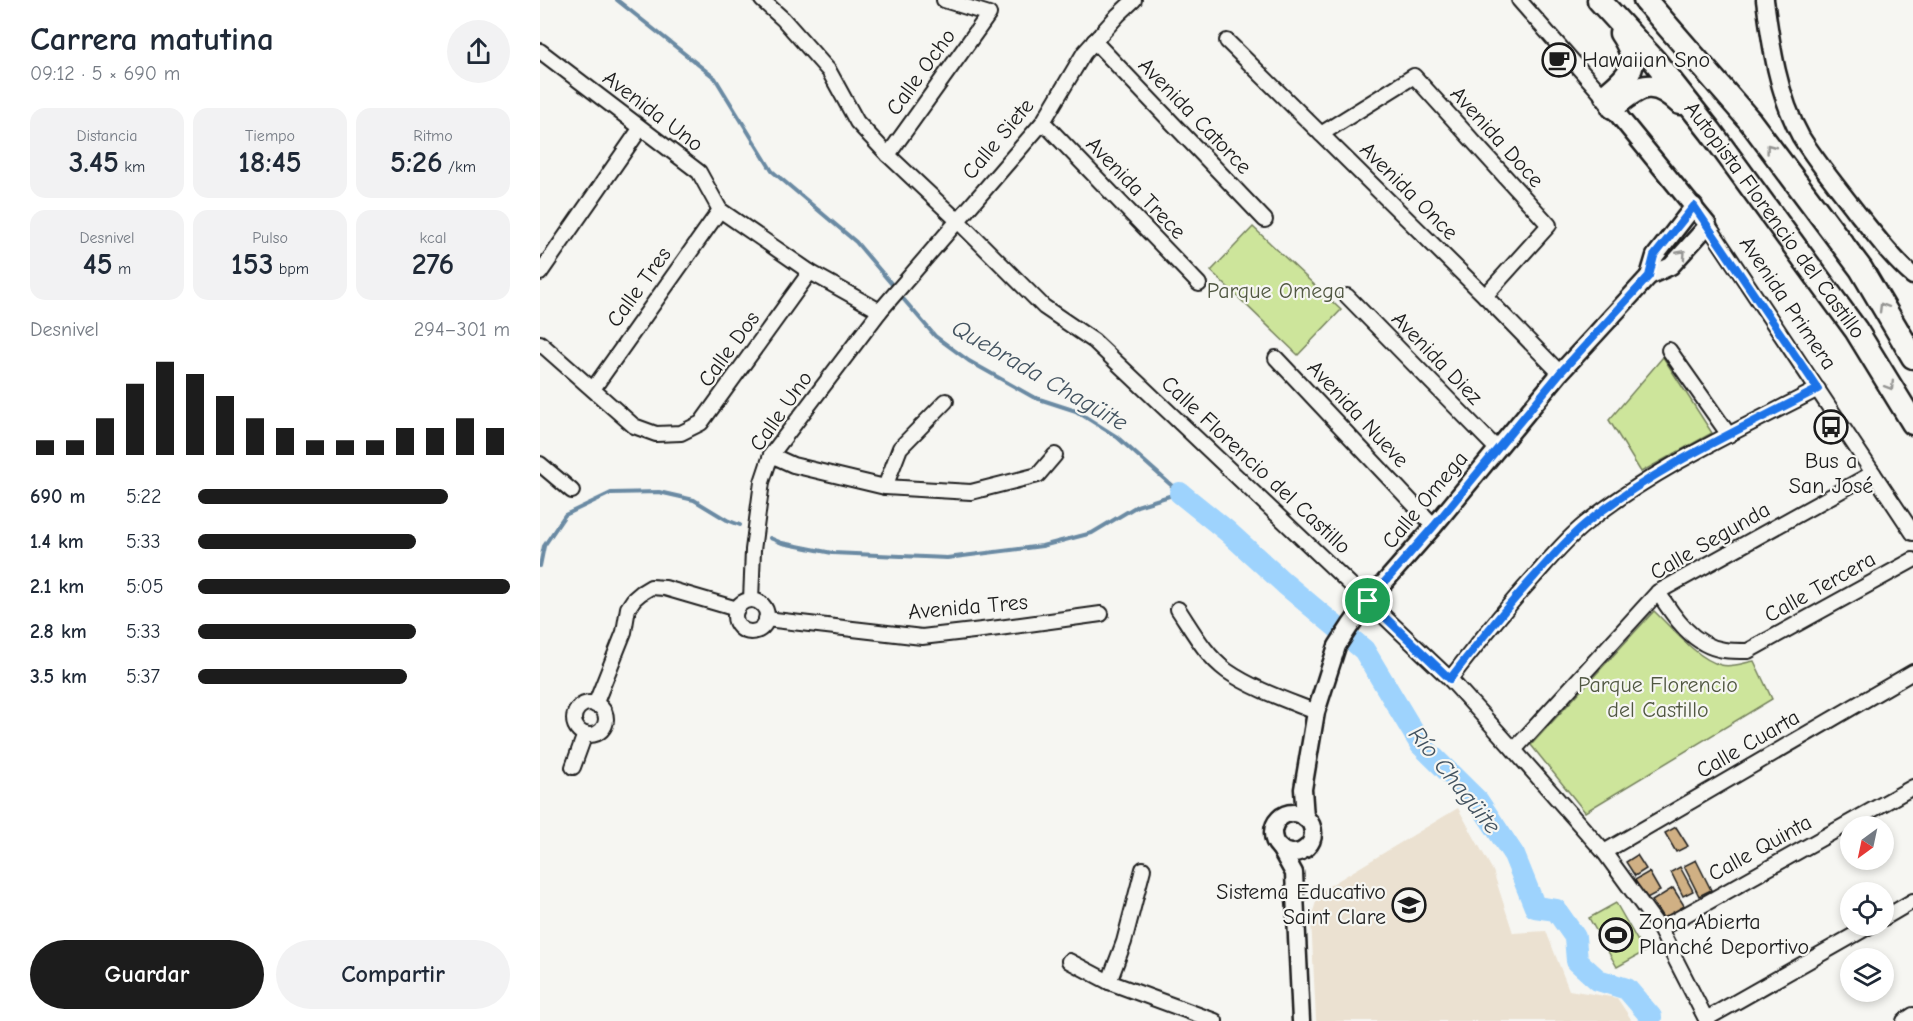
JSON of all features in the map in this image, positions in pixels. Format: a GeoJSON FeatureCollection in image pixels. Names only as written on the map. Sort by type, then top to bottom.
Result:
{"type":"FeatureCollection","features":[{"type":"Feature","properties":{"kind":"highway"},"geometry":{"type":"LineString","coordinates":[[1593,0],[1627,41],[1631,59],[1631,67],[1625,80],[1608,102]]}},
{"type":"Feature","properties":{"kind":"highway","name":"Autopista Florencio del Castillo"},"geometry":{"type":"LineString","coordinates":[[1599,0],[1654,60],[1711,132],[1856,330],[1913,423]]}},
{"type":"Feature","properties":{"kind":"highway","name":"Autopista Florencio del Castillo"},"geometry":{"type":"LineString","coordinates":[[1645,0],[1750,121],[1861,269],[1913,357]]}},
{"type":"Feature","properties":{"kind":"highway"},"geometry":{"type":"LineString","coordinates":[[1608,102],[1634,90],[1650,86],[1659,87],[1669,93],[1711,132]]}},
{"type":"Feature","properties":{"kind":"street","name":"Calle Florencio del Castillo"},"geometry":{"type":"LineString","coordinates":[[762,0],[783,19],[829,71],[857,122],[888,155],[1044,307],[1094,341],[1450,679],[1604,852],[1660,929],[1707,1020]]}},
{"type":"Feature","properties":{"kind":"street","name":"Calle Ocho"},"geometry":{"type":"LineString","coordinates":[[888,155],[989,14],[944,0]]}},
{"type":"Feature","properties":{"kind":"street","name":"Calle Siete"},"geometry":{"type":"LineString","coordinates":[[885,306],[1043,122],[1084,53],[1134,0]]}},
{"type":"Feature","properties":{"kind":"street"},"geometry":{"type":"LineString","coordinates":[[1519,0],[1608,102]]}},
{"type":"Feature","properties":{"kind":"street"},"geometry":{"type":"LineString","coordinates":[[1765,0],[1775,60],[1786,103],[1801,136],[1868,227],[1896,262],[1913,276]]}},
{"type":"Feature","properties":{"kind":"street","name":"Avenida Once"},"geometry":{"type":"LineString","coordinates":[[1227,40],[1560,373]]}},
{"type":"Feature","properties":{"kind":"street","name":"Avenida Catorce"},"geometry":{"type":"LineString","coordinates":[[1094,41],[1265,220]]}},
{"type":"Feature","properties":{"kind":"street","name":"Avenida Uno"},"geometry":{"type":"LineString","coordinates":[[540,51],[699,172],[720,210],[810,272],[885,306]]}},
{"type":"Feature","properties":{"kind":"street","name":"Avenida Doce"},"geometry":{"type":"LineString","coordinates":[[1321,134],[1413,76],[1549,225],[1485,296]]}},
{"type":"Feature","properties":{"kind":"street","name":"Avenida Primera"},"geometry":{"type":"LineString","coordinates":[[1608,102],[1708,225],[1913,533]]}},
{"type":"Feature","properties":{"kind":"street","name":"Avenida Trece"},"geometry":{"type":"LineString","coordinates":[[1043,122],[1199,284]]}},
{"type":"Feature","properties":{"kind":"street"},"geometry":{"type":"LineString","coordinates":[[540,273],[640,129]]}},
{"type":"Feature","properties":{"kind":"street","name":"Calle Omega"},"geometry":{"type":"LineString","coordinates":[[1649,276],[1654,256],[1694,206]]}},
{"type":"Feature","properties":{"kind":"street","name":"Calle Tres"},"geometry":{"type":"LineString","coordinates":[[593,389],[720,210]]}},
{"type":"Feature","properties":{"kind":"street","name":"Calle Omega"},"geometry":{"type":"LineString","coordinates":[[1305,818],[1303,789],[1316,712],[1337,646],[1350,626],[1368,601],[1434,526],[1560,373],[1649,276],[1671,266],[1708,225]]}},
{"type":"Feature","properties":{"kind":"street","name":"Calle Dos"},"geometry":{"type":"LineString","coordinates":[[593,389],[634,426],[656,434],[681,433],[701,423],[810,272]]}},
{"type":"Feature","properties":{"kind":"street","name":"Avenida Diez"},"geometry":{"type":"LineString","coordinates":[[1347,296],[1497,449]]}},
{"type":"Feature","properties":{"kind":"street","name":"Calle Uno"},"geometry":{"type":"LineString","coordinates":[[751,600],[753,550],[762,482],[771,455],[885,306]]}},
{"type":"Feature","properties":{"kind":"street"},"geometry":{"type":"LineString","coordinates":[[540,343],[593,389]]}},
{"type":"Feature","properties":{"kind":"street"},"geometry":{"type":"LineString","coordinates":[[1669,350],[1729,435]]}},
{"type":"Feature","properties":{"kind":"street","name":"Avenida Nueve"},"geometry":{"type":"LineString","coordinates":[[1276,358],[1434,526]]}},
{"type":"Feature","properties":{"kind":"street"},"geometry":{"type":"LineString","coordinates":[[1450,679],[1490,626],[1583,526],[1615,501],[1690,455],[1818,389]]}},
{"type":"Feature","properties":{"kind":"street"},"geometry":{"type":"LineString","coordinates":[[885,487],[900,448],[946,401]]}},
{"type":"Feature","properties":{"kind":"street"},"geometry":{"type":"LineString","coordinates":[[771,455],[793,465],[885,487],[971,492],[1038,475],[1055,455]]}},
{"type":"Feature","properties":{"kind":"street"},"geometry":{"type":"LineString","coordinates":[[540,464],[572,491]]}},
{"type":"Feature","properties":{"kind":"street","name":"Calle Segunda"},"geometry":{"type":"LineString","coordinates":[[1514,750],[1658,592],[1873,473]]}},
{"type":"Feature","properties":{"kind":"street","name":"Calle Tercera"},"geometry":{"type":"LineString","coordinates":[[1658,592],[1668,609],[1688,632],[1705,644],[1723,650],[1748,651],[1913,560]]}},
{"type":"Feature","properties":{"kind":"street"},"geometry":{"type":"LineString","coordinates":[[595,705],[624,632],[628,609],[634,599],[651,587],[666,588],[736,609]]}},
{"type":"Feature","properties":{"kind":"street"},"geometry":{"type":"LineString","coordinates":[[751,600],[757,601],[765,608],[766,619],[760,629],[754,631],[743,629],[736,620],[736,609],[745,601],[751,600]]}},
{"type":"Feature","properties":{"kind":"street"},"geometry":{"type":"LineString","coordinates":[[1178,609],[1206,651],[1226,670],[1257,688],[1316,712]]}},
{"type":"Feature","properties":{"kind":"street","name":"Avenida Tres"},"geometry":{"type":"LineString","coordinates":[[766,619],[922,637],[1101,614]]}},
{"type":"Feature","properties":{"kind":"street","name":"Calle Cuarta"},"geometry":{"type":"LineString","coordinates":[[1604,852],[1913,672]]}},
{"type":"Feature","properties":{"kind":"street"},"geometry":{"type":"LineString","coordinates":[[584,705],[595,705],[604,712],[605,723],[599,732],[593,735],[585,734],[575,724],[575,712],[584,705]]}},
{"type":"Feature","properties":{"kind":"street"},"geometry":{"type":"LineString","coordinates":[[573,767],[585,734]]}},
{"type":"Feature","properties":{"kind":"street","name":"Calle Quinta"},"geometry":{"type":"LineString","coordinates":[[1660,929],[1913,787]]}},
{"type":"Feature","properties":{"kind":"street","name":"Calle Omega"},"geometry":{"type":"LineString","coordinates":[[1285,815],[1303,789]]}},
{"type":"Feature","properties":{"kind":"street"},"geometry":{"type":"LineString","coordinates":[[1280,848],[1291,853],[1303,850],[1309,845],[1312,831],[1305,818],[1292,813],[1285,815],[1275,823],[1273,830],[1275,843],[1294,873]]}},
{"type":"Feature","properties":{"kind":"street"},"geometry":{"type":"LineString","coordinates":[[1301,1021],[1294,873],[1303,850]]}},
{"type":"Feature","properties":{"kind":"street"},"geometry":{"type":"LineString","coordinates":[[1109,982],[1124,942],[1143,869]]}},
{"type":"Feature","properties":{"kind":"street"},"geometry":{"type":"LineString","coordinates":[[1894,912],[1913,901]]}},
{"type":"Feature","properties":{"kind":"street"},"geometry":{"type":"LineString","coordinates":[[1707,1020],[1853,936]]}},
{"type":"Feature","properties":{"kind":"street"},"geometry":{"type":"LineString","coordinates":[[1069,961],[1109,982],[1215,1021]]}},
{"type":"Feature","properties":{"kind":"street"},"geometry":{"type":"LineString","coordinates":[[1904,1021],[1913,1015]]}},
{"type":"Feature","properties":{"kind":"shaded area","name":"Sistema Educativo Saint Clare"},"geometry":{"type":"Polygon","coordinates":[[[1458,808],[1493,871],[1513,933],[1546,931],[1569,990],[1617,998],[1631,1019],[1630,1021],[1316,1021],[1311,918],[1319,892],[1458,808]]]}},
{"type":"Feature","properties":{"kind":"green space","name":"Parque Omega"},"geometry":{"type":"Polygon","coordinates":[[[1253,227],[1341,310],[1298,355],[1211,271],[1253,227]]]}},
{"type":"Feature","properties":{"kind":"green space"},"geometry":{"type":"Polygon","coordinates":[[[1663,357],[1712,433],[1641,472],[1609,420],[1663,357]]]}},
{"type":"Feature","properties":{"kind":"green space","name":"Parque Florencio del Castillo"},"geometry":{"type":"Polygon","coordinates":[[[1654,611],[1694,650],[1712,662],[1729,666],[1754,661],[1772,699],[1585,812],[1531,745],[1654,611]]]}},
{"type":"Feature","properties":{"kind":"green space","name":"Zona Abierta Planché Deportivo"},"geometry":{"type":"Polygon","coordinates":[[[1616,903],[1644,952],[1617,967],[1589,918],[1616,903]]]}},
{"type":"Feature","properties":{"kind":"building"},"geometry":{"type":"Polygon","coordinates":[[[1676,827],[1688,846],[1676,852],[1665,833],[1676,827]]]}},
{"type":"Feature","properties":{"kind":"building"},"geometry":{"type":"Polygon","coordinates":[[[1637,855],[1646,869],[1635,876],[1626,862],[1637,855]]]}},
{"type":"Feature","properties":{"kind":"building"},"geometry":{"type":"Polygon","coordinates":[[[1696,860],[1711,890],[1699,896],[1684,866],[1696,860]]]}},
{"type":"Feature","properties":{"kind":"building"},"geometry":{"type":"Polygon","coordinates":[[[1680,867],[1693,891],[1683,896],[1671,872],[1680,867]]]}},
{"type":"Feature","properties":{"kind":"building"},"geometry":{"type":"Polygon","coordinates":[[[1649,872],[1660,891],[1645,899],[1635,880],[1649,872]]]}},
{"type":"Feature","properties":{"kind":"building"},"geometry":{"type":"Polygon","coordinates":[[[1673,888],[1685,907],[1664,919],[1652,901],[1673,888]]]}},
{"type":"Feature","properties":{"kind":"waterway","name":"Quebrada Chagüite"},"geometry":{"type":"LineString","coordinates":[[617,0],[715,78],[772,171],[856,242],[895,288]]}},
{"type":"Feature","properties":{"kind":"waterway","name":"Quebrada Chagüite"},"geometry":{"type":"LineString","coordinates":[[899,294],[935,336],[969,361],[1033,397],[1076,411],[1117,437],[1180,493]]}},
{"type":"Feature","properties":{"kind":"waterway"},"geometry":{"type":"LineString","coordinates":[[540,566],[544,546],[565,515],[611,493],[659,492],[694,500],[727,520],[740,525]]}},
{"type":"Feature","properties":{"kind":"waterway"},"geometry":{"type":"LineString","coordinates":[[770,538],[782,543],[832,553],[947,558],[1042,546],[1092,533],[1137,506],[1179,493]]}},
{"type":"Feature","properties":{"kind":"waterway","name":"Río Chagüite"},"geometry":{"type":"LineString","coordinates":[[1180,493],[1364,650],[1421,745],[1478,801],[1514,855],[1535,907],[1556,910],[1575,937],[1577,961],[1598,980],[1627,989],[1651,1017],[1650,1021]]}},
{"type":"Feature","properties":{"kind":"place","name":"Hawaiian Sno"},"geometry":{"type":"Point","coordinates":[1559,60]}},
{"type":"Feature","properties":{"kind":"place","name":"Bus a San José"},"geometry":{"type":"Point","coordinates":[1831,427]}},
{"type":"Feature","properties":{"kind":"place","name":"Sistema Educativo Saint Clare"},"geometry":{"type":"Point","coordinates":[1409,905]}},
{"type":"Feature","properties":{"kind":"place","name":"Zona Abierta Planché Deportivo"},"geometry":{"type":"Point","coordinates":[1616,935]}},
{"type":"Feature","properties":{"kind":"route"},"geometry":{"type":"LineString","coordinates":[[1694,206],[1818,389],[1690,455],[1615,501],[1583,526],[1490,626],[1450,679],[1368,601],[1434,526],[1560,373],[1649,276],[1654,256],[1694,206]]}}]}
